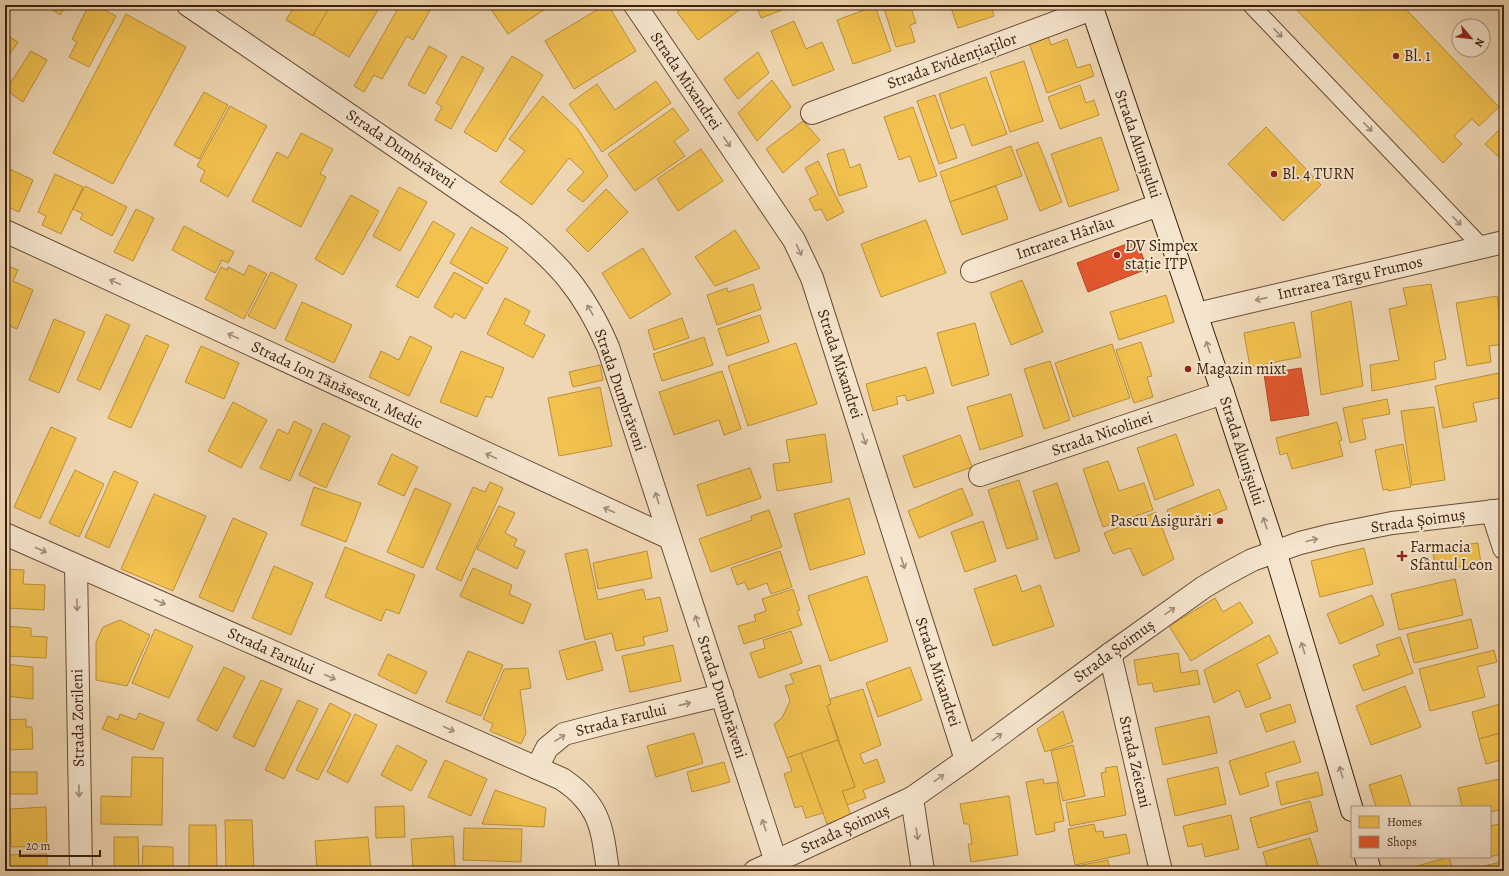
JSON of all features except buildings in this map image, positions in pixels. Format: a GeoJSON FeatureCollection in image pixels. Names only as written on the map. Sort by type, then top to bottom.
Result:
{"type":"FeatureCollection","features":[{"type":"Feature","properties":{"kind":"street","name":"Strada Dumbrăveni"},"geometry":{"type":"LineString","coordinates":[[188,5],[489,209],[531,241],[562,270],[589,308],[608,347],[776,862]]}},
{"type":"Feature","properties":{"kind":"street","name":"Strada Mixandrei"},"geometry":{"type":"LineString","coordinates":[[635,5],[794,240],[812,278],[966,760]]}},
{"type":"Feature","properties":{"kind":"street","name":"Strada Evidențiaților"},"geometry":{"type":"LineString","coordinates":[[812,112],[1091,7]]}},
{"type":"Feature","properties":{"kind":"street","name":"Strada Alunișului"},"geometry":{"type":"LineString","coordinates":[[1091,7],[1197,314],[1275,551],[1351,807]]}},
{"type":"Feature","properties":{"kind":"street","name":"Intrarea Hârlău"},"geometry":{"type":"LineString","coordinates":[[972,271],[1159,205]]}},
{"type":"Feature","properties":{"kind":"street","name":"Strada Ion Tănăsescu, Medic"},"geometry":{"type":"LineString","coordinates":[[5,231],[670,538]]}},
{"type":"Feature","properties":{"kind":"street","name":"Intrarea Târgu Frumos"},"geometry":{"type":"LineString","coordinates":[[1197,314],[1504,242]]}},
{"type":"Feature","properties":{"kind":"street","name":"Strada Nicolinei"},"geometry":{"type":"LineString","coordinates":[[980,475],[1223,393]]}},
{"type":"Feature","properties":{"kind":"street","name":"Strada Șoimuș"},"geometry":{"type":"LineString","coordinates":[[755,871],[912,798],[1204,587],[1245,564],[1275,551],[1332,535],[1392,523],[1498,510]]}},
{"type":"Feature","properties":{"kind":"street"},"geometry":{"type":"LineString","coordinates":[[1498,510],[1504,548]]}},
{"type":"Feature","properties":{"kind":"street","name":"Strada Farului"},"geometry":{"type":"LineString","coordinates":[[5,534],[562,779],[577,789],[587,799],[594,811],[602,830],[608,871]]}},
{"type":"Feature","properties":{"kind":"street","name":"Strada Zorileni"},"geometry":{"type":"LineString","coordinates":[[76,566],[81,871]]}},
{"type":"Feature","properties":{"kind":"street","name":"Strada Zeicani"},"geometry":{"type":"LineString","coordinates":[[1110,654],[1161,871]]}},
{"type":"Feature","properties":{"kind":"street","name":"Strada Farului"},"geometry":{"type":"LineString","coordinates":[[537,768],[547,748],[564,734],[722,696]]}},
{"type":"Feature","properties":{"kind":"street"},"geometry":{"type":"LineString","coordinates":[[912,798],[923,871]]}},
{"type":"Feature","properties":{"kind":"street"},"geometry":{"type":"LineString","coordinates":[[1366,858],[1370,871]]}},
{"type":"Feature","properties":{"kind":"lane"},"geometry":{"type":"LineString","coordinates":[[1251,5],[1482,247]]}},
{"type":"Feature","properties":{"kind":"place","name":"Bl. 1"},"geometry":{"type":"Point","coordinates":[1396,56]}},
{"type":"Feature","properties":{"kind":"place","name":"Bl. 4 TURN"},"geometry":{"type":"Point","coordinates":[1274,174]}},
{"type":"Feature","properties":{"kind":"place","name":"DV Simpex stație ITP"},"geometry":{"type":"Point","coordinates":[1117,255]}},
{"type":"Feature","properties":{"kind":"place","name":"Magazin mixt"},"geometry":{"type":"Point","coordinates":[1188,369]}},
{"type":"Feature","properties":{"kind":"place","name":"Pascu Asigurări"},"geometry":{"type":"Point","coordinates":[1220,521]}},
{"type":"Feature","properties":{"kind":"place","name":"Farmacia Sfântul Leon"},"geometry":{"type":"Point","coordinates":[1402,556]}}]}
